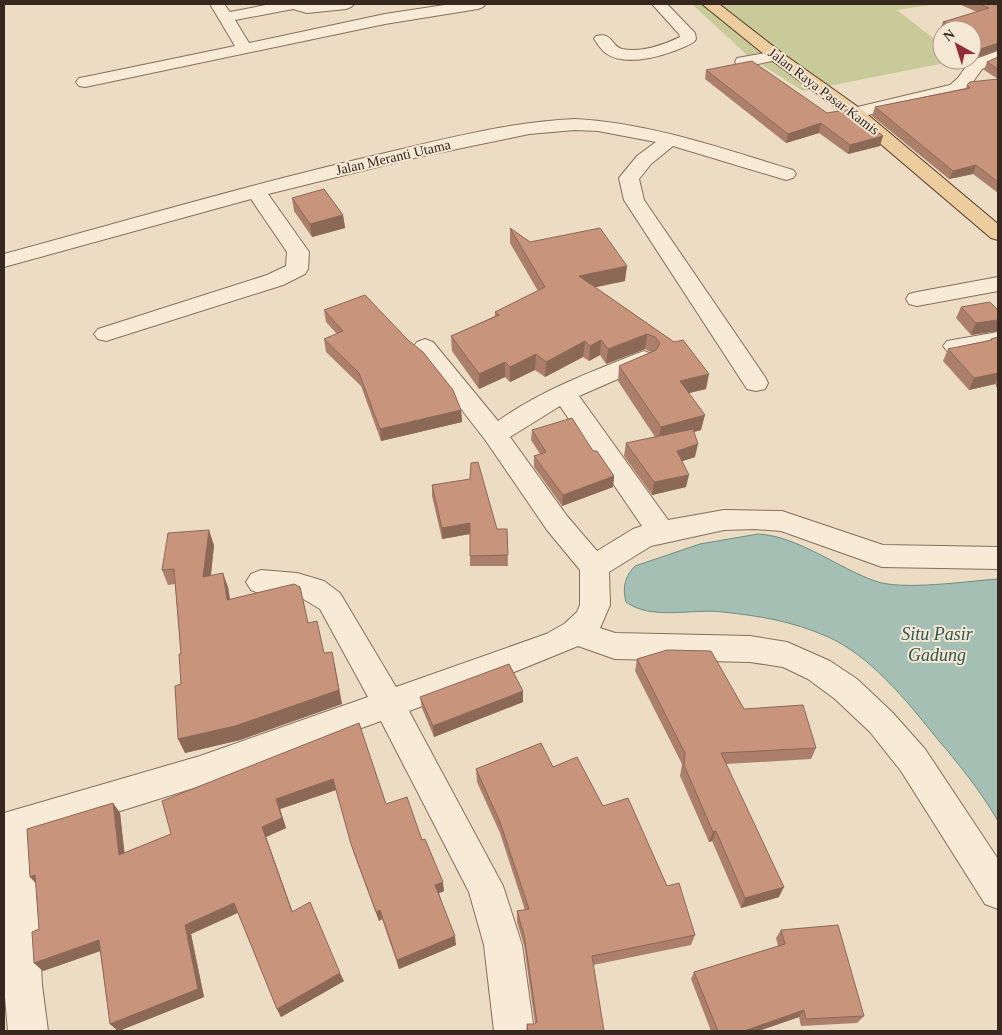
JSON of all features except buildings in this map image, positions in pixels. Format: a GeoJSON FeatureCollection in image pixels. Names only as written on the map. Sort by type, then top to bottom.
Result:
{"type":"FeatureCollection","features":[{"type":"Feature","properties":{"kind":"main road","name":"Jalan Raya Pasar Kamis"},"geometry":{"type":"LineString","coordinates":[[710,4],[776,56],[855,113],[998,234]]}},
{"type":"Feature","properties":{"kind":"street"},"geometry":{"type":"LineString","coordinates":[[217,4],[227,17],[238,40],[245,49]]}},
{"type":"Feature","properties":{"kind":"street"},"geometry":{"type":"LineString","coordinates":[[227,17],[294,4],[301,8],[346,4]]}},
{"type":"Feature","properties":{"kind":"street"},"geometry":{"type":"LineString","coordinates":[[84,82],[385,19],[478,4]]}},
{"type":"Feature","properties":{"kind":"street"},"geometry":{"type":"LineString","coordinates":[[602,39],[612,50],[624,54],[664,49],[681,44],[688,39],[687,33],[659,4]]}},
{"type":"Feature","properties":{"kind":"street"},"geometry":{"type":"LineString","coordinates":[[743,62],[776,56]]}},
{"type":"Feature","properties":{"kind":"street"},"geometry":{"type":"LineString","coordinates":[[855,113],[956,89],[964,82],[976,65],[998,56]]}},
{"type":"Feature","properties":{"kind":"street","name":"Jalan Meranti Utama"},"geometry":{"type":"LineString","coordinates":[[4,261],[327,172],[470,140],[549,125],[598,126],[670,140],[786,174]]}},
{"type":"Feature","properties":{"kind":"street"},"geometry":{"type":"LineString","coordinates":[[670,140],[644,160],[629,178],[634,200],[756,383]]}},
{"type":"Feature","properties":{"kind":"street"},"geometry":{"type":"LineString","coordinates":[[106,334],[275,280],[297,269],[298,252],[256,192]]}},
{"type":"Feature","properties":{"kind":"street"},"geometry":{"type":"LineString","coordinates":[[917,299],[998,284]]}},
{"type":"Feature","properties":{"kind":"street"},"geometry":{"type":"LineString","coordinates":[[955,346],[998,339]]}},
{"type":"Feature","properties":{"kind":"street"},"geometry":{"type":"LineString","coordinates":[[28,1031],[10,828],[200,771],[496,666],[557,643],[575,634],[589,620],[595,605],[594,567],[557,524],[495,436],[425,347]]}},
{"type":"Feature","properties":{"kind":"street"},"geometry":{"type":"LineString","coordinates":[[495,436],[529,412],[564,393],[644,359]]}},
{"type":"Feature","properties":{"kind":"street"},"geometry":{"type":"LineString","coordinates":[[564,393],[661,532]]}},
{"type":"Feature","properties":{"kind":"street"},"geometry":{"type":"LineString","coordinates":[[594,567],[643,537],[724,520],[754,519],[782,520],[882,556],[998,558]]}},
{"type":"Feature","properties":{"kind":"street"},"geometry":{"type":"LineString","coordinates":[[261,582],[292,583],[306,586],[319,592],[330,601],[388,703],[485,886],[504,945],[514,1031]]}},
{"type":"Feature","properties":{"kind":"street"},"geometry":{"type":"LineString","coordinates":[[575,634],[615,646],[750,649],[787,655],[819,670],[846,689],[867,709],[913,760],[998,891]]}},
{"type":"Feature","properties":{"kind":"green space"},"geometry":{"type":"Polygon","coordinates":[[[692,4],[937,4],[897,10],[932,37],[932,66],[803,91],[748,56],[692,4]]]}},
{"type":"Feature","properties":{"kind":"water","name":"Situ Pasir Gadung"},"geometry":{"type":"Polygon","coordinates":[[[758,534],[788,540],[861,575],[887,584],[918,585],[998,579],[998,821],[984,798],[924,722],[872,666],[842,644],[800,626],[763,617],[711,611],[673,613],[648,611],[636,608],[626,602],[625,582],[635,566],[700,544],[758,534]]]}}]}
